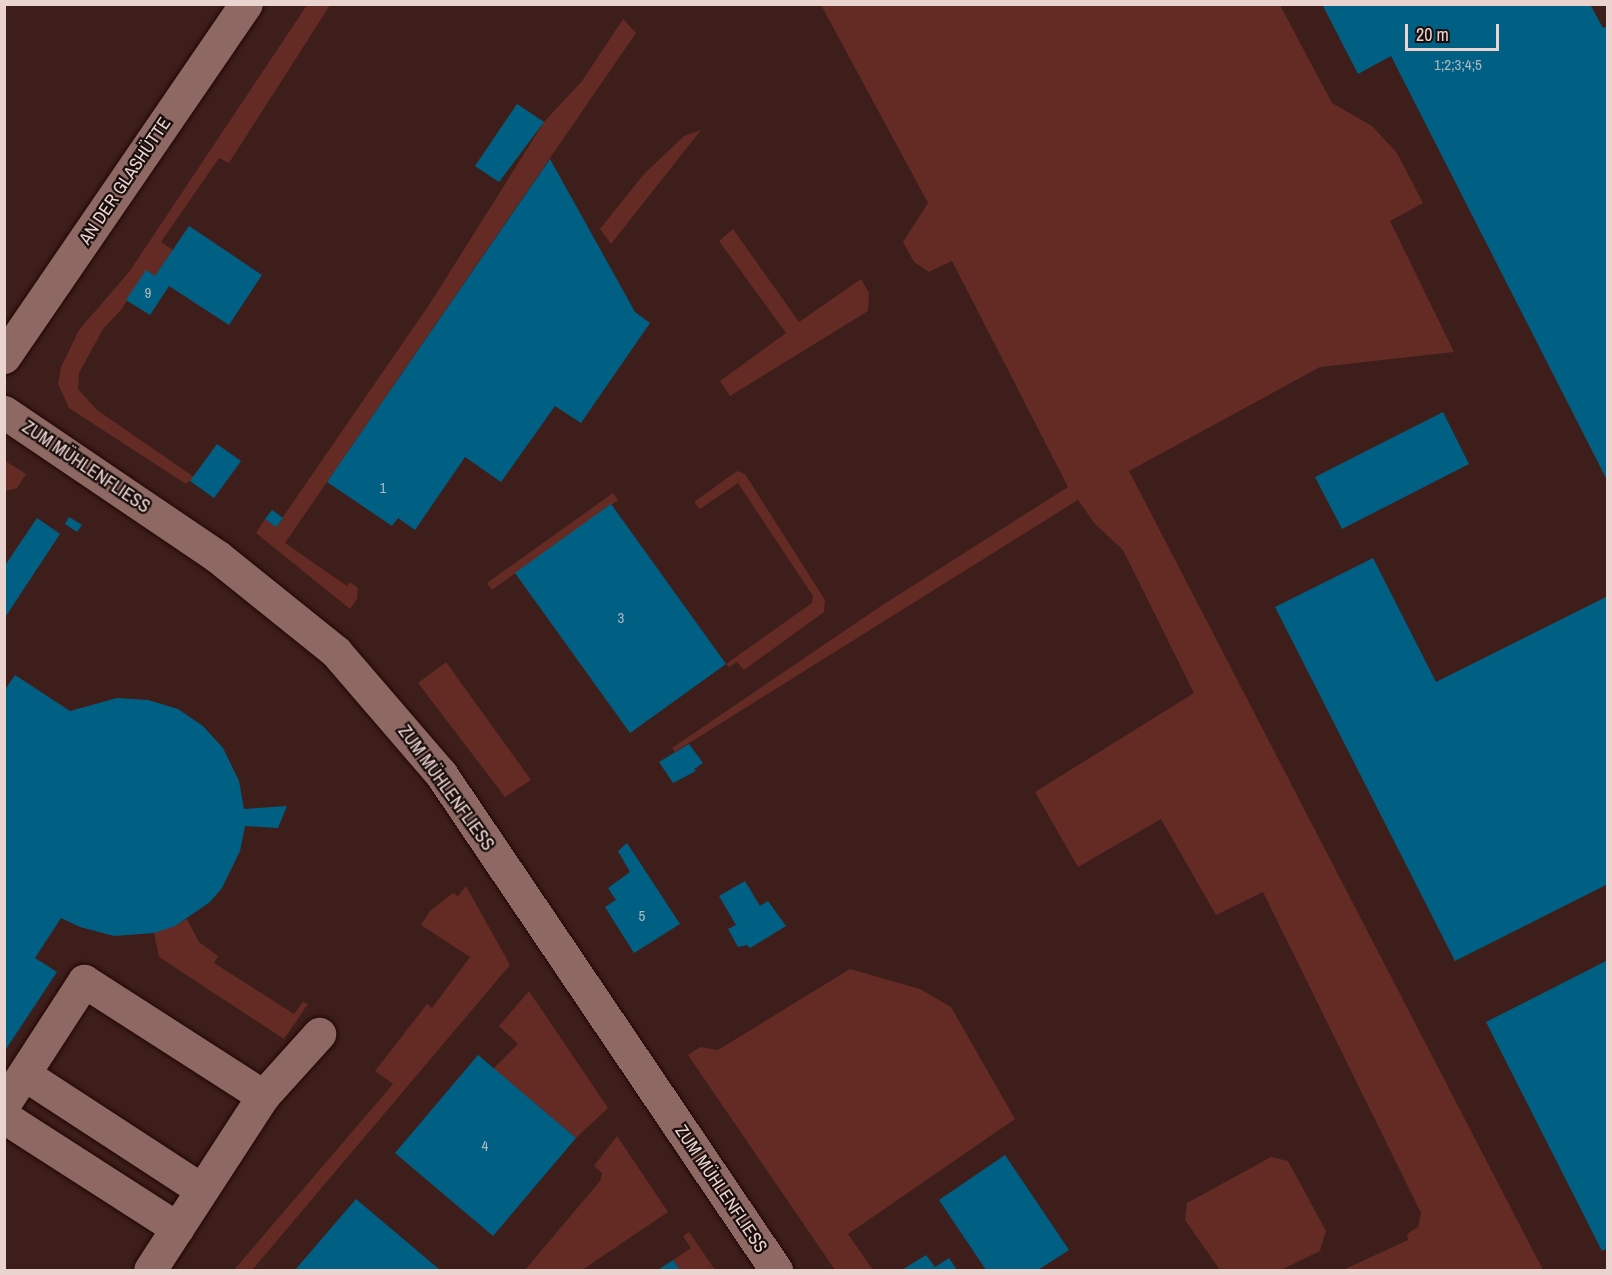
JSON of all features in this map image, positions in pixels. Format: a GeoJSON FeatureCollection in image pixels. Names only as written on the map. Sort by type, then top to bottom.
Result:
{"type":"FeatureCollection","features":[{"type":"Feature","properties":{"kind":"street","name":"AN DER GLASHÜTTE"},"geometry":{"type":"LineString","coordinates":[[4,357],[246,4]]}},
{"type":"Feature","properties":{"kind":"street","name":"ZUM MÜHLENFLIESS"},"geometry":{"type":"LineString","coordinates":[[4,411],[218,557],[336,652],[441,774],[776,1270]]}},
{"type":"Feature","properties":{"kind":"street"},"geometry":{"type":"LineString","coordinates":[[4,1104],[84,981],[263,1096]]}},
{"type":"Feature","properties":{"kind":"street"},"geometry":{"type":"LineString","coordinates":[[150,1270],[263,1096],[319,1034]]}},
{"type":"Feature","properties":{"kind":"street"},"geometry":{"type":"LineString","coordinates":[[24,1074],[202,1190]]}},
{"type":"Feature","properties":{"kind":"street"},"geometry":{"type":"LineString","coordinates":[[4,1117],[177,1228]]}},
{"type":"Feature","properties":{"kind":"shaded area"},"geometry":{"type":"Polygon","coordinates":[[[307,5],[330,5],[229,163],[219,158],[161,242],[173,250],[155,276],[146,271],[121,310],[103,329],[79,373],[78,389],[97,410],[194,477],[186,484],[69,408],[58,384],[61,367],[79,330],[129,272],[307,5]]]}},
{"type":"Feature","properties":{"kind":"shaded area"},"geometry":{"type":"Polygon","coordinates":[[[821,5],[1280,5],[1332,103],[1372,126],[1397,153],[1423,203],[1390,221],[1454,352],[1320,367],[1129,471],[1543,1270],[1343,1270],[1408,1240],[1407,1234],[1418,1227],[1421,1213],[1263,892],[1216,915],[1161,819],[1078,867],[1035,792],[1194,693],[1123,550],[1095,524],[1078,500],[675,752],[672,748],[881,606],[1068,487],[952,261],[929,272],[914,262],[903,242],[928,203],[821,5]]]}},
{"type":"Feature","properties":{"kind":"shaded area"},"geometry":{"type":"Polygon","coordinates":[[[623,19],[636,33],[285,543],[347,586],[350,582],[358,588],[357,599],[350,609],[256,533],[265,519],[276,527],[431,302],[544,122],[582,81],[623,19]]]}},
{"type":"Feature","properties":{"kind":"shaded area"},"geometry":{"type":"Polygon","coordinates":[[[701,130],[611,244],[600,229],[644,174],[684,136],[701,130]]]}},
{"type":"Feature","properties":{"kind":"shaded area"},"geometry":{"type":"Polygon","coordinates":[[[733,229],[799,322],[861,279],[869,293],[868,311],[730,396],[720,381],[786,333],[719,241],[733,229]]]}},
{"type":"Feature","properties":{"kind":"shaded area"},"geometry":{"type":"Polygon","coordinates":[[[4,460],[26,474],[17,488],[5,491],[4,460]]]}},
{"type":"Feature","properties":{"kind":"shaded area"},"geometry":{"type":"Polygon","coordinates":[[[737,471],[745,474],[825,600],[824,612],[744,670],[737,662],[729,667],[726,664],[812,603],[813,596],[738,483],[700,509],[694,502],[737,471]]]}},
{"type":"Feature","properties":{"kind":"shaded area"},"geometry":{"type":"Polygon","coordinates":[[[613,493],[618,500],[492,590],[487,583],[613,493]]]}},
{"type":"Feature","properties":{"kind":"shaded area"},"geometry":{"type":"Polygon","coordinates":[[[446,662],[531,780],[505,797],[418,683],[446,662]]]}},
{"type":"Feature","properties":{"kind":"shaded area"},"geometry":{"type":"Polygon","coordinates":[[[466,886],[510,965],[252,1270],[234,1270],[393,1084],[375,1071],[427,1004],[432,1008],[470,957],[421,925],[430,911],[453,893],[458,896],[466,886]]]}},
{"type":"Feature","properties":{"kind":"shaded area"},"geometry":{"type":"Polygon","coordinates":[[[187,919],[199,942],[218,956],[214,963],[294,1014],[303,1002],[308,1004],[284,1039],[159,957],[154,933],[187,919]]]}},
{"type":"Feature","properties":{"kind":"shaded area"},"geometry":{"type":"Polygon","coordinates":[[[850,969],[920,989],[951,1007],[1015,1119],[848,1234],[873,1270],[835,1270],[688,1055],[700,1047],[718,1050],[850,969]]]}},
{"type":"Feature","properties":{"kind":"shaded area"},"geometry":{"type":"Polygon","coordinates":[[[529,991],[608,1108],[576,1138],[493,1069],[518,1044],[499,1026],[529,991]]]}},
{"type":"Feature","properties":{"kind":"shaded area"},"geometry":{"type":"Polygon","coordinates":[[[617,1136],[668,1212],[582,1270],[525,1270],[600,1181],[602,1173],[594,1166],[617,1136]]]}},
{"type":"Feature","properties":{"kind":"shaded area"},"geometry":{"type":"Polygon","coordinates":[[[1271,1157],[1288,1161],[1326,1231],[1320,1251],[1281,1270],[1220,1270],[1185,1220],[1187,1203],[1271,1157]]]}},
{"type":"Feature","properties":{"kind":"shaded area"},"geometry":{"type":"Polygon","coordinates":[[[689,1232],[715,1270],[680,1270],[673,1260],[691,1248],[683,1236],[689,1232]]]}},
{"type":"Feature","properties":{"kind":"building"},"geometry":{"type":"Polygon","coordinates":[[[1322,4],[1590,4],[1603,28],[1608,26],[1608,482],[1391,56],[1358,74],[1322,4]]]}},
{"type":"Feature","properties":{"kind":"building"},"geometry":{"type":"Polygon","coordinates":[[[517,104],[544,122],[499,182],[475,166],[517,104]]]}},
{"type":"Feature","properties":{"kind":"building"},"geometry":{"type":"Polygon","coordinates":[[[550,159],[635,312],[650,323],[581,423],[555,406],[501,482],[465,457],[415,530],[398,518],[392,526],[327,482],[550,159]]]}},
{"type":"Feature","properties":{"kind":"building"},"geometry":{"type":"Polygon","coordinates":[[[189,226],[262,275],[229,325],[169,286],[150,315],[126,300],[146,270],[155,276],[189,226]]]}},
{"type":"Feature","properties":{"kind":"building"},"geometry":{"type":"Polygon","coordinates":[[[1443,412],[1469,464],[1342,529],[1315,477],[1443,412]]]}},
{"type":"Feature","properties":{"kind":"building"},"geometry":{"type":"Polygon","coordinates":[[[217,444],[241,461],[214,498],[190,481],[217,444]]]}},
{"type":"Feature","properties":{"kind":"building"},"geometry":{"type":"Polygon","coordinates":[[[611,504],[726,664],[630,733],[515,573],[611,504]]]}},
{"type":"Feature","properties":{"kind":"building"},"geometry":{"type":"Polygon","coordinates":[[[272,510],[283,518],[276,527],[265,519],[272,510]]]}},
{"type":"Feature","properties":{"kind":"building"},"geometry":{"type":"Polygon","coordinates":[[[69,517],[82,525],[77,532],[65,524],[69,517]]]}},
{"type":"Feature","properties":{"kind":"building"},"geometry":{"type":"Polygon","coordinates":[[[37,518],[60,534],[4,619],[4,567],[37,518]]]}},
{"type":"Feature","properties":{"kind":"building"},"geometry":{"type":"Polygon","coordinates":[[[1373,558],[1436,682],[1608,596],[1608,884],[1455,961],[1275,607],[1373,558]]]}},
{"type":"Feature","properties":{"kind":"building"},"geometry":{"type":"Polygon","coordinates":[[[15,675],[70,711],[117,698],[148,700],[178,709],[203,726],[223,748],[239,781],[244,809],[287,806],[278,828],[245,826],[240,851],[222,888],[210,902],[175,926],[154,933],[114,936],[80,927],[61,918],[35,958],[57,972],[4,1052],[4,691],[15,675]]]}},
{"type":"Feature","properties":{"kind":"building"},"geometry":{"type":"Polygon","coordinates":[[[689,744],[703,763],[694,769],[696,771],[673,783],[659,762],[689,744]]]}},
{"type":"Feature","properties":{"kind":"building"},"geometry":{"type":"Polygon","coordinates":[[[627,843],[680,924],[634,953],[605,907],[616,900],[608,888],[630,872],[618,851],[627,843]]]}},
{"type":"Feature","properties":{"kind":"building"},"geometry":{"type":"Polygon","coordinates":[[[745,881],[760,906],[768,901],[786,926],[750,948],[747,945],[738,947],[728,929],[736,925],[719,896],[745,881]]]}},
{"type":"Feature","properties":{"kind":"building"},"geometry":{"type":"Polygon","coordinates":[[[1608,960],[1608,1248],[1602,1251],[1486,1022],[1608,960]]]}},
{"type":"Feature","properties":{"kind":"building"},"geometry":{"type":"Polygon","coordinates":[[[478,1055],[576,1138],[493,1236],[395,1153],[478,1055]]]}},
{"type":"Feature","properties":{"kind":"building"},"geometry":{"type":"Polygon","coordinates":[[[1005,1155],[1069,1250],[1038,1270],[986,1270],[939,1200],[1005,1155]]]}},
{"type":"Feature","properties":{"kind":"building"},"geometry":{"type":"Polygon","coordinates":[[[356,1199],[440,1270],[295,1270],[356,1199]]]}},
{"type":"Feature","properties":{"kind":"building"},"geometry":{"type":"Polygon","coordinates":[[[926,1255],[935,1267],[949,1258],[957,1270],[902,1270],[926,1255]]]}},
{"type":"Feature","properties":{"kind":"building"},"geometry":{"type":"Polygon","coordinates":[[[673,1260],[680,1270],[658,1270],[673,1260]]]}}]}
